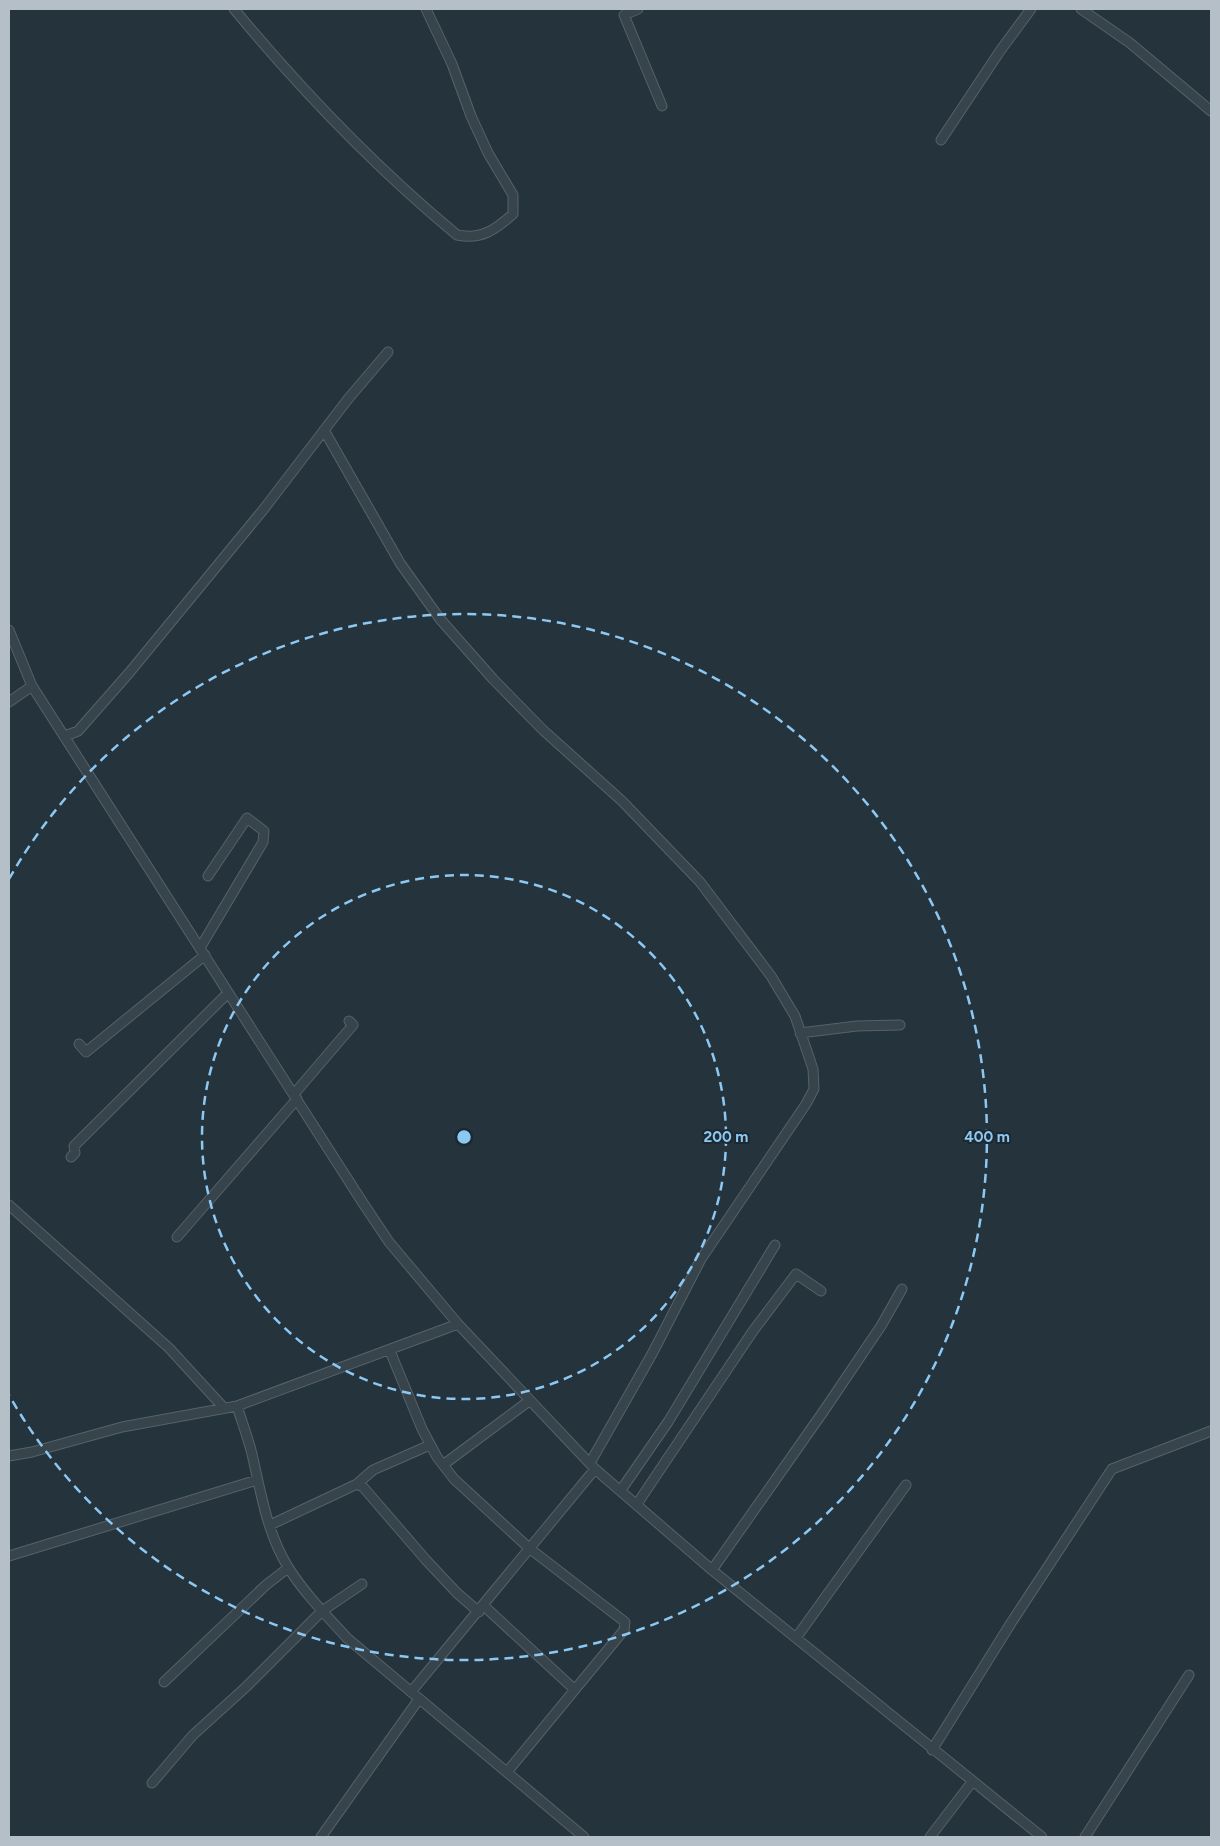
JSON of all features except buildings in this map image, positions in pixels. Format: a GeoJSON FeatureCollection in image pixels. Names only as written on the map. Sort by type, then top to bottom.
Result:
{"type":"FeatureCollection","features":[{"type":"Feature","properties":{"kind":"street"},"geometry":{"type":"LineString","coordinates":[[234,9],[309,96],[371,158],[457,234],[470,238],[494,231],[513,214],[513,195],[488,153],[471,116],[452,64],[426,9]]}},
{"type":"Feature","properties":{"kind":"street"},"geometry":{"type":"LineString","coordinates":[[638,9],[624,14],[662,106]]}},
{"type":"Feature","properties":{"kind":"street"},"geometry":{"type":"LineString","coordinates":[[941,140],[1000,51],[1031,9]]}},
{"type":"Feature","properties":{"kind":"street"},"geometry":{"type":"LineString","coordinates":[[1081,9],[1130,43],[1211,111]]}},
{"type":"Feature","properties":{"kind":"street"},"geometry":{"type":"LineString","coordinates":[[65,736],[78,731],[129,673],[263,510],[348,399],[388,352]]}},
{"type":"Feature","properties":{"kind":"street"},"geometry":{"type":"LineString","coordinates":[[324,430],[400,563],[440,618],[493,679],[543,730],[622,801],[700,882],[771,976],[794,1016],[813,1069],[814,1089],[806,1104],[701,1259],[592,1466],[482,1609],[411,1692]]}},
{"type":"Feature","properties":{"kind":"street"},"geometry":{"type":"LineString","coordinates":[[9,630],[32,686],[389,1242],[458,1324],[592,1466],[712,1570],[932,1750],[1042,1837]]}},
{"type":"Feature","properties":{"kind":"street"},"geometry":{"type":"LineString","coordinates":[[9,702],[32,686]]}},
{"type":"Feature","properties":{"kind":"street"},"geometry":{"type":"LineString","coordinates":[[79,1044],[86,1052],[203,951],[263,842],[264,831],[247,818],[208,876]]}},
{"type":"Feature","properties":{"kind":"street"},"geometry":{"type":"LineString","coordinates":[[71,1157],[75,1153],[74,1146],[228,993]]}},
{"type":"Feature","properties":{"kind":"street"},"geometry":{"type":"LineString","coordinates":[[176,1237],[353,1024],[349,1021]]}},
{"type":"Feature","properties":{"kind":"street"},"geometry":{"type":"LineString","coordinates":[[800,1032],[857,1026],[900,1025]]}},
{"type":"Feature","properties":{"kind":"street"},"geometry":{"type":"LineString","coordinates":[[9,1205],[168,1348],[224,1408]]}},
{"type":"Feature","properties":{"kind":"street"},"geometry":{"type":"LineString","coordinates":[[621,1490],[668,1422],[775,1245]]}},
{"type":"Feature","properties":{"kind":"street"},"geometry":{"type":"LineString","coordinates":[[637,1504],[753,1331],[796,1274],[822,1290]]}},
{"type":"Feature","properties":{"kind":"street"},"geometry":{"type":"LineString","coordinates":[[712,1570],[881,1326],[902,1289]]}},
{"type":"Feature","properties":{"kind":"street"},"geometry":{"type":"LineString","coordinates":[[9,1456],[32,1452],[122,1427],[237,1406],[458,1324]]}},
{"type":"Feature","properties":{"kind":"street"},"geometry":{"type":"LineString","coordinates":[[390,1350],[430,1445],[460,1486],[529,1548],[625,1622],[624,1630],[507,1772]]}},
{"type":"Feature","properties":{"kind":"street"},"geometry":{"type":"LineString","coordinates":[[443,1465],[529,1401]]}},
{"type":"Feature","properties":{"kind":"street"},"geometry":{"type":"LineString","coordinates":[[237,1406],[251,1449],[257,1480],[270,1525],[288,1568],[322,1611],[347,1638],[584,1837]]}},
{"type":"Feature","properties":{"kind":"street"},"geometry":{"type":"LineString","coordinates":[[932,1750],[1011,1622],[1112,1469],[1211,1431]]}},
{"type":"Feature","properties":{"kind":"street"},"geometry":{"type":"LineString","coordinates":[[270,1525],[357,1484],[373,1470],[430,1445]]}},
{"type":"Feature","properties":{"kind":"street"},"geometry":{"type":"LineString","coordinates":[[9,1556],[257,1480]]}},
{"type":"Feature","properties":{"kind":"street"},"geometry":{"type":"LineString","coordinates":[[357,1484],[370,1494],[440,1575],[574,1689]]}},
{"type":"Feature","properties":{"kind":"street"},"geometry":{"type":"LineString","coordinates":[[796,1638],[906,1485]]}},
{"type":"Feature","properties":{"kind":"street"},"geometry":{"type":"LineString","coordinates":[[164,1682],[266,1585],[288,1568]]}},
{"type":"Feature","properties":{"kind":"street"},"geometry":{"type":"LineString","coordinates":[[152,1783],[193,1735],[253,1680],[322,1611],[362,1584]]}},
{"type":"Feature","properties":{"kind":"street"},"geometry":{"type":"LineString","coordinates":[[1085,1837],[1189,1675]]}},
{"type":"Feature","properties":{"kind":"street"},"geometry":{"type":"LineString","coordinates":[[321,1837],[419,1699]]}},
{"type":"Feature","properties":{"kind":"street"},"geometry":{"type":"LineString","coordinates":[[930,1837],[972,1782]]}}]}
